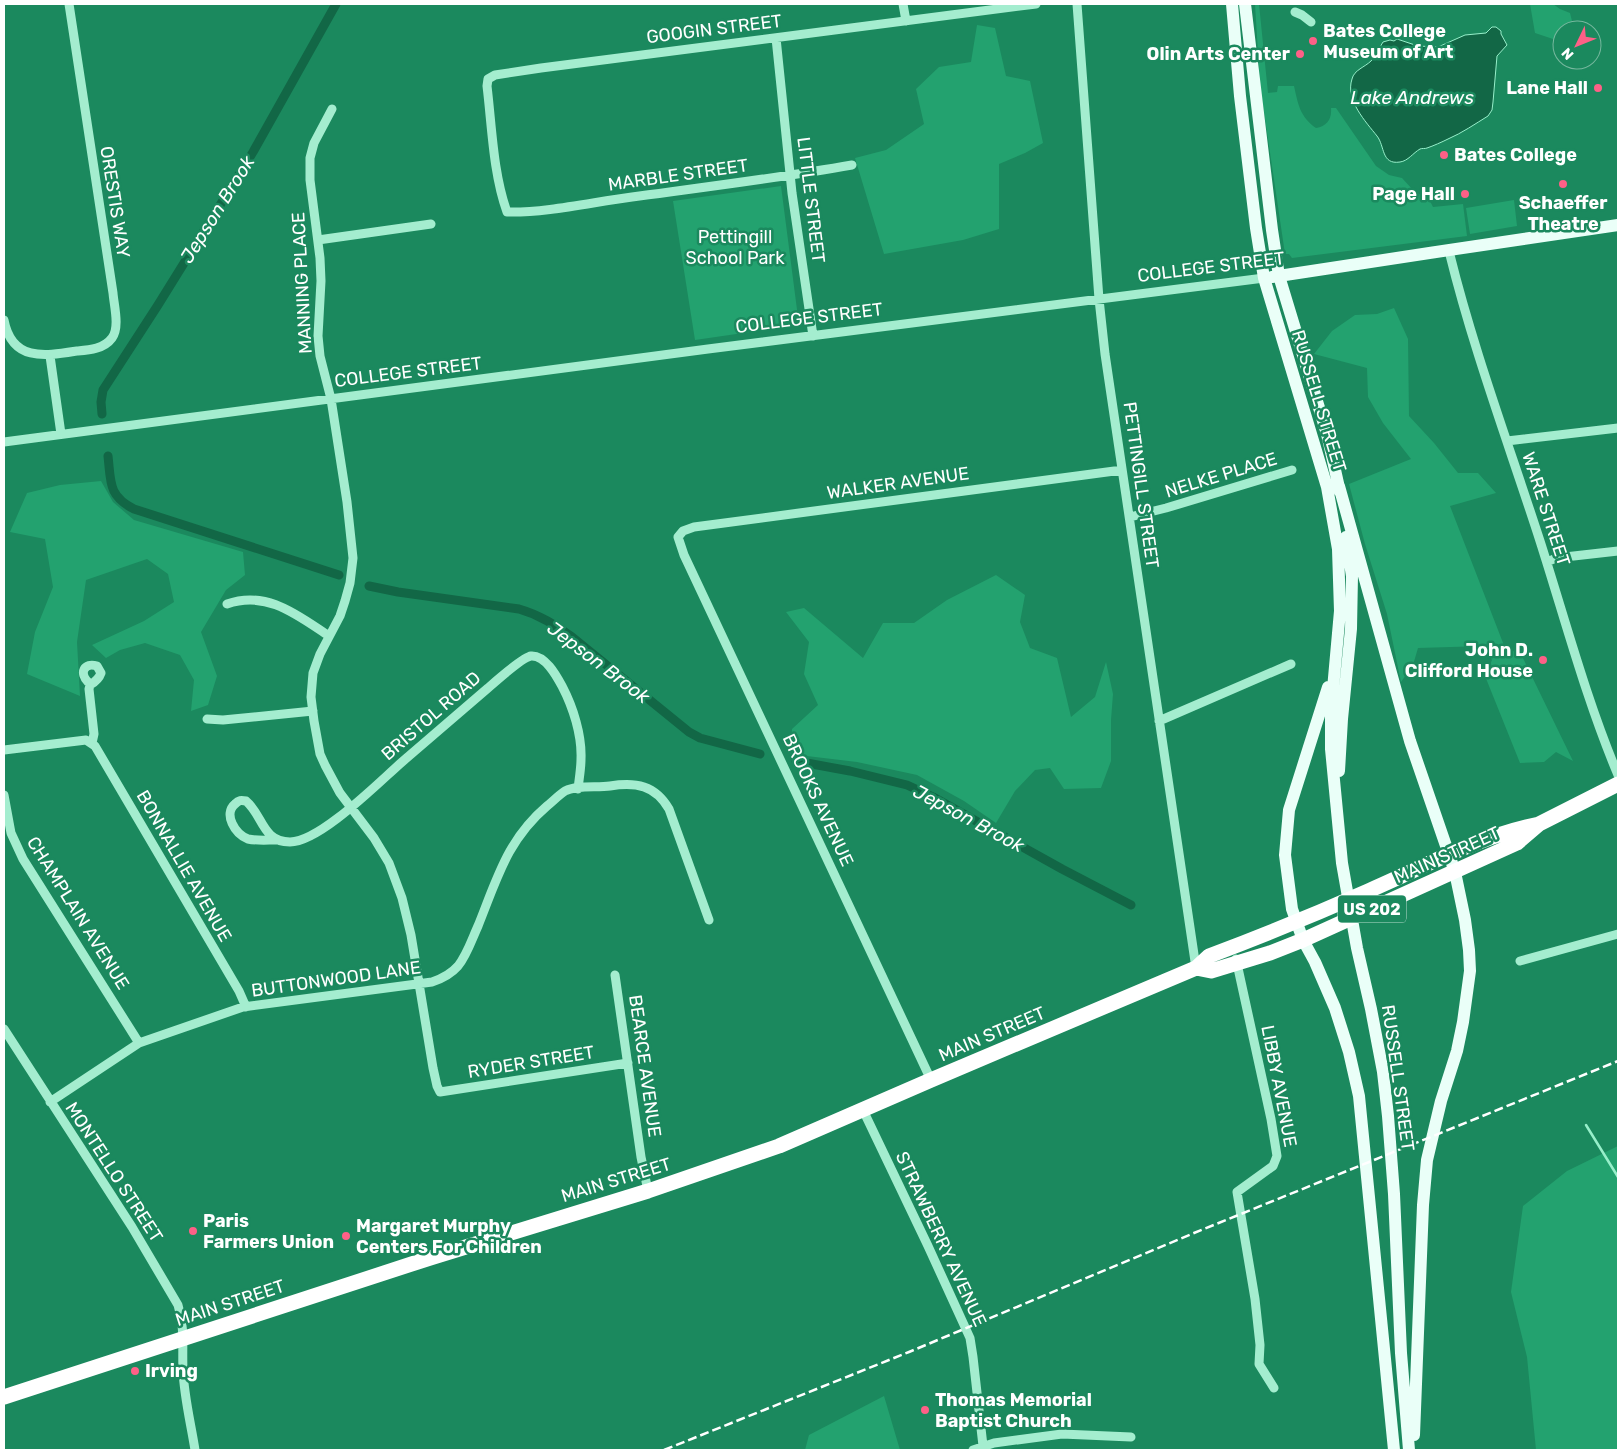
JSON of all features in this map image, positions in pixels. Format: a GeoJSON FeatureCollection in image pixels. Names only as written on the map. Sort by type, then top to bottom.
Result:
{"type":"FeatureCollection","features":[{"type":"Feature","properties":{"kind":"highway","name":"MAIN STREET"},"geometry":{"type":"LineString","coordinates":[[4,1397],[430,1258],[648,1191],[779,1146],[1196,968],[1209,956],[1367,892],[1510,830],[1539,824],[1618,784]]}},
{"type":"Feature","properties":{"kind":"highway","name":"MAIN STREET"},"geometry":{"type":"LineString","coordinates":[[1196,968],[1212,971],[1270,953],[1303,940],[1517,844],[1539,824]]}},
{"type":"Feature","properties":{"kind":"main road","name":"RUSSELL STREET"},"geometry":{"type":"LineString","coordinates":[[1232,4],[1240,96],[1257,238],[1264,278],[1331,503],[1340,568],[1340,611],[1331,749],[1342,863],[1357,948],[1372,1009],[1383,1072],[1388,1116],[1394,1194],[1401,1353],[1409,1450]]}},
{"type":"Feature","properties":{"kind":"main road","name":"RUSSELL STREET"},"geometry":{"type":"LineString","coordinates":[[1245,4],[1279,276],[1327,434],[1339,486],[1352,576],[1351,629],[1342,719],[1337,811]]}},
{"type":"Feature","properties":{"kind":"main road","name":"COLLEGE STREET"},"geometry":{"type":"LineString","coordinates":[[1264,278],[1394,257],[1449,251],[1618,225]]}},
{"type":"Feature","properties":{"kind":"main road"},"geometry":{"type":"LineString","coordinates":[[1339,486],[1410,741],[1455,872],[1465,920],[1470,971],[1463,1022],[1427,1160],[1422,1205],[1414,1450]]}},
{"type":"Feature","properties":{"kind":"main road"},"geometry":{"type":"LineString","coordinates":[[1337,641],[1325,698],[1289,810],[1285,855],[1292,909],[1303,940],[1335,1008],[1352,1064],[1362,1121],[1394,1450]]}},
{"type":"Feature","properties":{"kind":"main road","name":"RUSSELL STREET"},"geometry":{"type":"LineString","coordinates":[[1399,1450],[1401,1353]]}},
{"type":"Feature","properties":{"kind":"street","name":"ORESTIS WAY"},"geometry":{"type":"LineString","coordinates":[[50,356],[96,349],[113,338],[116,328],[113,293],[70,4]]}},
{"type":"Feature","properties":{"kind":"street"},"geometry":{"type":"LineString","coordinates":[[903,4],[906,21]]}},
{"type":"Feature","properties":{"kind":"street","name":"GOOGIN STREET"},"geometry":{"type":"LineString","coordinates":[[507,212],[498,175],[487,86],[488,79],[495,75],[1036,4]]}},
{"type":"Feature","properties":{"kind":"street","name":"PETTINGILL STREET"},"geometry":{"type":"LineString","coordinates":[[1077,4],[1099,298],[1105,354],[1196,968]]}},
{"type":"Feature","properties":{"kind":"street"},"geometry":{"type":"LineString","coordinates":[[1295,12],[1311,22]]}},
{"type":"Feature","properties":{"kind":"street","name":"LITTLE STREET"},"geometry":{"type":"LineString","coordinates":[[776,38],[790,176],[813,336]]}},
{"type":"Feature","properties":{"kind":"street","name":"MANNING PLACE"},"geometry":{"type":"LineString","coordinates":[[332,110],[314,143],[310,158],[310,180],[321,281],[318,336],[320,356],[331,400],[354,558],[346,601],[320,654],[313,673],[312,711],[320,754],[332,779],[384,855],[396,881],[411,935],[433,1068],[440,1092]]}},
{"type":"Feature","properties":{"kind":"street","name":"MARBLE STREET"},"geometry":{"type":"LineString","coordinates":[[507,212],[519,212],[790,176],[852,166]]}},
{"type":"Feature","properties":{"kind":"street"},"geometry":{"type":"LineString","coordinates":[[318,240],[431,224]]}},
{"type":"Feature","properties":{"kind":"street","name":"WARE STREET"},"geometry":{"type":"LineString","coordinates":[[1449,251],[1472,330],[1600,733],[1618,775]]}},
{"type":"Feature","properties":{"kind":"street","name":"COLLEGE STREET"},"geometry":{"type":"LineString","coordinates":[[4,442],[1264,278]]}},
{"type":"Feature","properties":{"kind":"street"},"geometry":{"type":"LineString","coordinates":[[4,320],[6,329],[17,346],[34,355],[50,356],[61,434]]}},
{"type":"Feature","properties":{"kind":"street"},"geometry":{"type":"LineString","coordinates":[[1508,441],[1618,428]]}},
{"type":"Feature","properties":{"kind":"street","name":"WALKER AVENUE"},"geometry":{"type":"LineString","coordinates":[[680,533],[694,527],[1122,470]]}},
{"type":"Feature","properties":{"kind":"street","name":"NELKE PLACE"},"geometry":{"type":"LineString","coordinates":[[1130,517],[1292,470]]}},
{"type":"Feature","properties":{"kind":"street","name":"BROOKS AVENUE"},"geometry":{"type":"LineString","coordinates":[[680,533],[678,541],[684,555],[931,1080]]}},
{"type":"Feature","properties":{"kind":"street"},"geometry":{"type":"LineString","coordinates":[[1547,562],[1556,558],[1618,552]]}},
{"type":"Feature","properties":{"kind":"street"},"geometry":{"type":"LineString","coordinates":[[227,604],[247,599],[280,605],[329,636]]}},
{"type":"Feature","properties":{"kind":"street","name":"BRISTOL ROAD"},"geometry":{"type":"LineString","coordinates":[[276,840],[265,829],[250,804],[246,801],[238,801],[232,806],[229,818],[240,834],[246,838],[292,842],[305,839],[335,820],[495,682],[525,658],[531,656],[536,657],[549,666],[570,704],[581,750],[578,789]]}},
{"type":"Feature","properties":{"kind":"street"},"geometry":{"type":"LineString","coordinates":[[4,750],[76,740],[86,740],[92,743],[94,734],[90,685],[96,681],[101,673],[94,664],[85,667],[83,671],[88,682]]}},
{"type":"Feature","properties":{"kind":"street"},"geometry":{"type":"LineString","coordinates":[[1159,721],[1290,664]]}},
{"type":"Feature","properties":{"kind":"street"},"geometry":{"type":"LineString","coordinates":[[207,719],[223,720],[312,711]]}},
{"type":"Feature","properties":{"kind":"street","name":"BONNALLIE AVENUE"},"geometry":{"type":"LineString","coordinates":[[92,743],[158,851],[239,991],[246,1007]]}},
{"type":"Feature","properties":{"kind":"street","name":"BUTTONWOOD LANE"},"geometry":{"type":"LineString","coordinates":[[50,1102],[139,1043],[246,1007],[419,984],[440,979],[452,972],[468,950],[500,869],[517,838],[541,811],[566,791],[631,783],[652,791],[662,799],[669,809],[709,920]]}},
{"type":"Feature","properties":{"kind":"street","name":"CHAMPLAIN AVENUE"},"geometry":{"type":"LineString","coordinates":[[4,795],[11,833],[23,858],[139,1043]]}},
{"type":"Feature","properties":{"kind":"street"},"geometry":{"type":"LineString","coordinates":[[1520,962],[1618,934]]}},
{"type":"Feature","properties":{"kind":"street","name":"LIBBY AVENUE"},"geometry":{"type":"LineString","coordinates":[[1234,946],[1271,1118],[1277,1156],[1272,1166],[1237,1192],[1255,1299],[1260,1345],[1259,1364],[1274,1388]]}},
{"type":"Feature","properties":{"kind":"street","name":"BEARCE AVENUE"},"geometry":{"type":"LineString","coordinates":[[616,975],[648,1191]]}},
{"type":"Feature","properties":{"kind":"street","name":"MONTELLO STREET"},"geometry":{"type":"LineString","coordinates":[[4,1029],[172,1293],[181,1315],[184,1337],[183,1371],[196,1450]]}},
{"type":"Feature","properties":{"kind":"street","name":"RYDER STREET"},"geometry":{"type":"LineString","coordinates":[[440,1092],[628,1063]]}},
{"type":"Feature","properties":{"kind":"street","name":"STRAWBERRY AVENUE"},"geometry":{"type":"LineString","coordinates":[[863,1110],[970,1338],[983,1446]]}},
{"type":"Feature","properties":{"kind":"street"},"geometry":{"type":"LineString","coordinates":[[973,1450],[994,1443],[1062,1434],[1131,1437]]}},
{"type":"Feature","properties":{"kind":"green space"},"geometry":{"type":"Polygon","coordinates":[[[1255,4],[1259,4],[1268,93],[1277,92],[1278,86],[1294,86],[1298,104],[1303,115],[1316,128],[1326,124],[1330,119],[1331,108],[1336,108],[1376,166],[1389,175],[1402,178],[1413,190],[1430,201],[1433,207],[1463,204],[1467,236],[1292,258],[1289,254],[1285,254],[1260,85],[1255,4]]]}},
{"type":"Feature","properties":{"kind":"green space"},"geometry":{"type":"Polygon","coordinates":[[[1530,4],[1553,4],[1570,13],[1572,20],[1552,20],[1552,39],[1535,33],[1530,4]]]}},
{"type":"Feature","properties":{"kind":"green space"},"geometry":{"type":"Polygon","coordinates":[[[977,25],[995,28],[1006,76],[1030,81],[1043,143],[999,164],[999,229],[963,240],[884,254],[855,158],[886,150],[924,124],[916,89],[939,67],[971,62],[977,25]]]}},
{"type":"Feature","properties":{"kind":"green space","name":"Pettingill School Park"},"geometry":{"type":"Polygon","coordinates":[[[781,186],[799,325],[695,340],[673,201],[781,186]]]}},
{"type":"Feature","properties":{"kind":"green space"},"geometry":{"type":"Polygon","coordinates":[[[1514,200],[1517,226],[1470,234],[1466,208],[1514,200]]]}},
{"type":"Feature","properties":{"kind":"green space"},"geometry":{"type":"Polygon","coordinates":[[[1394,308],[1408,339],[1409,416],[1458,473],[1478,473],[1496,493],[1450,506],[1505,648],[1521,654],[1573,761],[1556,752],[1544,762],[1520,763],[1485,676],[1492,660],[1484,646],[1418,648],[1413,665],[1401,682],[1387,614],[1349,484],[1411,459],[1383,423],[1368,397],[1367,368],[1314,354],[1332,331],[1355,315],[1377,314],[1394,308]]]}},
{"type":"Feature","properties":{"kind":"green space"},"geometry":{"type":"Polygon","coordinates":[[[101,481],[113,502],[134,520],[243,552],[245,575],[226,590],[201,632],[217,676],[208,705],[191,711],[194,680],[180,655],[145,643],[120,650],[106,658],[92,645],[144,621],[174,602],[168,574],[147,559],[86,580],[77,642],[80,696],[27,674],[35,632],[53,587],[45,539],[10,532],[27,493],[60,485],[101,481]]]}},
{"type":"Feature","properties":{"kind":"green space"},"geometry":{"type":"Polygon","coordinates":[[[996,575],[1025,595],[1020,622],[1030,648],[1057,658],[1071,717],[1095,697],[1106,662],[1113,694],[1111,761],[1101,788],[1064,789],[1050,768],[1035,770],[1015,791],[996,823],[964,801],[917,775],[857,762],[790,754],[792,729],[818,705],[804,674],[809,642],[786,612],[804,608],[863,658],[883,623],[914,623],[947,600],[996,575]]]}},
{"type":"Feature","properties":{"kind":"green space"},"geometry":{"type":"Polygon","coordinates":[[[1618,1146],[1618,1450],[1536,1450],[1527,1357],[1511,1292],[1523,1206],[1567,1171],[1618,1146]]]}},
{"type":"Feature","properties":{"kind":"green space"},"geometry":{"type":"Polygon","coordinates":[[[884,1396],[900,1450],[805,1450],[809,1435],[884,1396]]]}},
{"type":"Feature","properties":{"kind":"water","name":"Lake Andrews"},"geometry":{"type":"Polygon","coordinates":[[[1492,27],[1496,27],[1501,31],[1507,45],[1497,56],[1492,110],[1488,116],[1453,137],[1420,149],[1408,159],[1394,162],[1386,158],[1380,140],[1362,117],[1351,95],[1352,79],[1355,73],[1371,61],[1383,42],[1397,39],[1418,46],[1438,47],[1465,35],[1486,33],[1492,27]]]}},
{"type":"Feature","properties":{"kind":"waterway","name":"Jepson Brook"},"geometry":{"type":"LineString","coordinates":[[102,414],[103,390],[253,152],[336,4]]}},
{"type":"Feature","properties":{"kind":"waterway","name":"Jepson Brook"},"geometry":{"type":"LineString","coordinates":[[108,456],[112,487],[119,499],[134,509],[339,575]]}},
{"type":"Feature","properties":{"kind":"waterway","name":"Jepson Brook"},"geometry":{"type":"LineString","coordinates":[[369,586],[398,592],[519,609],[541,617],[572,637],[689,732],[700,738],[760,754]]}},
{"type":"Feature","properties":{"kind":"waterway","name":"Jepson Brook"},"geometry":{"type":"LineString","coordinates":[[796,761],[850,771],[907,785],[933,797],[1131,905]]}},
{"type":"Feature","properties":{"kind":"waterway","name":"Jepson Brook"},"geometry":{"type":"LineString","coordinates":[[1586,1125],[1618,1177]]}},
{"type":"Feature","properties":{"kind":"railway"},"geometry":{"type":"LineString","coordinates":[[664,1450],[909,1352],[1194,1233],[1618,1061]]}},
{"type":"Feature","properties":{"kind":"place","name":"Bates College Museum of Art"},"geometry":{"type":"Point","coordinates":[1313,41]}},
{"type":"Feature","properties":{"kind":"place","name":"Olin Arts Center"},"geometry":{"type":"Point","coordinates":[1300,54]}},
{"type":"Feature","properties":{"kind":"place","name":"Lane Hall"},"geometry":{"type":"Point","coordinates":[1598,88]}},
{"type":"Feature","properties":{"kind":"place","name":"Bates College"},"geometry":{"type":"Point","coordinates":[1444,155]}},
{"type":"Feature","properties":{"kind":"place","name":"Schaeffer Theatre"},"geometry":{"type":"Point","coordinates":[1563,184]}},
{"type":"Feature","properties":{"kind":"place","name":"Page Hall"},"geometry":{"type":"Point","coordinates":[1465,194]}},
{"type":"Feature","properties":{"kind":"place","name":"John D. Clifford House"},"geometry":{"type":"Point","coordinates":[1543,660]}},
{"type":"Feature","properties":{"kind":"place","name":"Paris Farmers Union"},"geometry":{"type":"Point","coordinates":[193,1231]}},
{"type":"Feature","properties":{"kind":"place","name":"Margaret Murphy Centers For Children"},"geometry":{"type":"Point","coordinates":[346,1236]}},
{"type":"Feature","properties":{"kind":"place","name":"Irving"},"geometry":{"type":"Point","coordinates":[135,1371]}},
{"type":"Feature","properties":{"kind":"place","name":"Thomas Memorial Baptist Church"},"geometry":{"type":"Point","coordinates":[925,1410]}}]}
